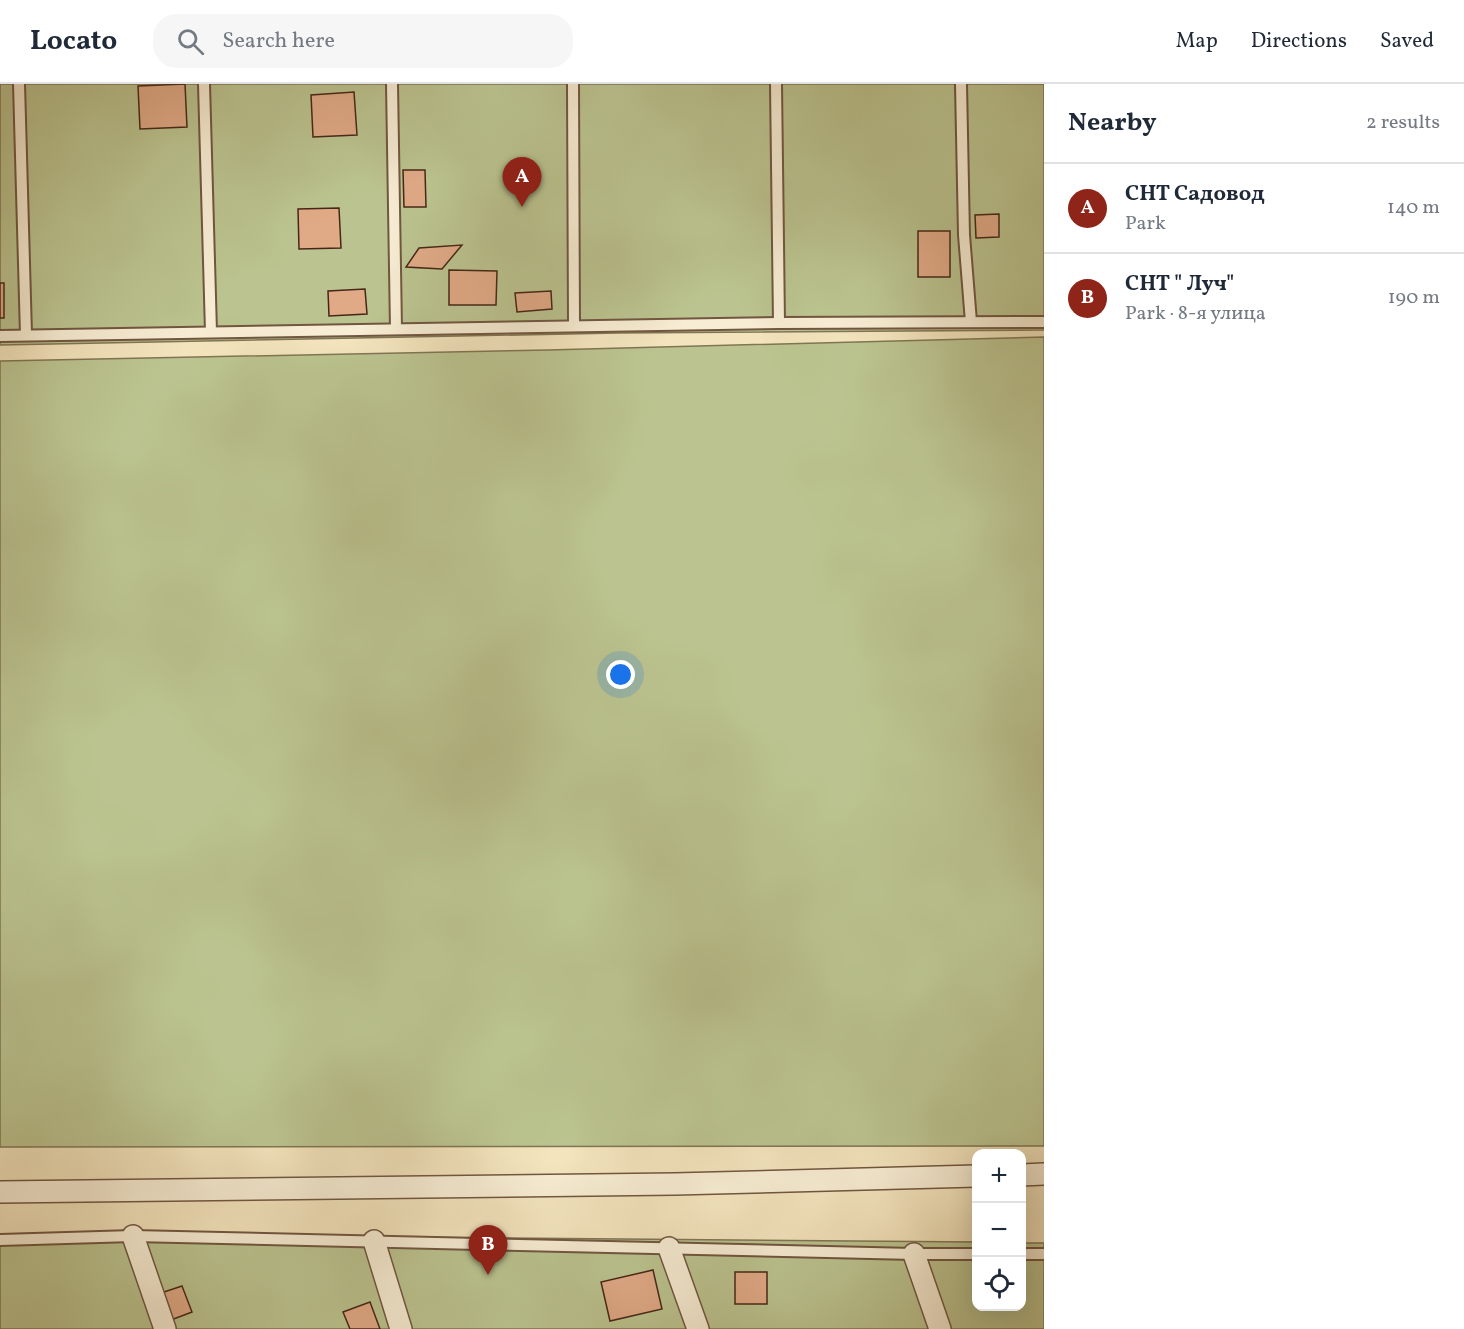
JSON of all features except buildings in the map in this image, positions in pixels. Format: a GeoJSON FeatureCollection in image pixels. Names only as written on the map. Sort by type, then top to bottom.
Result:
{"type":"FeatureCollection","features":[{"type":"Feature","properties":{"kind":"street"},"geometry":{"type":"LineString","coordinates":[[1026,1175],[1044,1174]]}},
{"type":"Feature","properties":{"kind":"street"},"geometry":{"type":"LineString","coordinates":[[0,1192],[675,1184],[972,1176]]}},
{"type":"Feature","properties":{"kind":"street"},"geometry":{"type":"LineString","coordinates":[[133,1236],[165,1329]]}},
{"type":"Feature","properties":{"kind":"street"},"geometry":{"type":"LineString","coordinates":[[374,1241],[401,1329]]}},
{"type":"Feature","properties":{"kind":"street"},"geometry":{"type":"LineString","coordinates":[[669,1248],[698,1329]]}},
{"type":"Feature","properties":{"kind":"street"},"geometry":{"type":"LineString","coordinates":[[914,1254],[940,1329]]}},
{"type":"Feature","properties":{"kind":"lane"},"geometry":{"type":"LineString","coordinates":[[20,84],[26,335]]}},
{"type":"Feature","properties":{"kind":"lane"},"geometry":{"type":"LineString","coordinates":[[204,84],[211,332]]}},
{"type":"Feature","properties":{"kind":"lane"},"geometry":{"type":"LineString","coordinates":[[392,84],[396,329]]}},
{"type":"Feature","properties":{"kind":"lane"},"geometry":{"type":"LineString","coordinates":[[573,84],[574,326]]}},
{"type":"Feature","properties":{"kind":"lane"},"geometry":{"type":"LineString","coordinates":[[776,84],[778,323]]}},
{"type":"Feature","properties":{"kind":"lane"},"geometry":{"type":"LineString","coordinates":[[961,84],[964,235],[971,322]]}},
{"type":"Feature","properties":{"kind":"lane"},"geometry":{"type":"LineString","coordinates":[[0,336],[778,323],[1044,322]]}},
{"type":"Feature","properties":{"kind":"lane"},"geometry":{"type":"LineString","coordinates":[[0,1240],[133,1236],[972,1254]]}},
{"type":"Feature","properties":{"kind":"lane"},"geometry":{"type":"LineString","coordinates":[[1026,1254],[1044,1254]]}},
{"type":"Feature","properties":{"kind":"green space"},"geometry":{"type":"Polygon","coordinates":[[[0,84],[1044,84],[1044,330],[618,333],[0,345],[0,84]]]}},
{"type":"Feature","properties":{"kind":"green space"},"geometry":{"type":"Polygon","coordinates":[[[1044,337],[1044,1146],[0,1147],[0,361],[1044,337]]]}},
{"type":"Feature","properties":{"kind":"green space"},"geometry":{"type":"Polygon","coordinates":[[[136,1235],[972,1242],[972,1311],[1026,1311],[1026,1243],[1044,1243],[1044,1329],[0,1329],[0,1238],[136,1235]]]}},
{"type":"Feature","properties":{"kind":"place","name":"СНТ Садовод"},"geometry":{"type":"Point","coordinates":[522,207]}},
{"type":"Feature","properties":{"kind":"place","name":"СНТ \" Луч\""},"geometry":{"type":"Point","coordinates":[488,1275]}}]}
